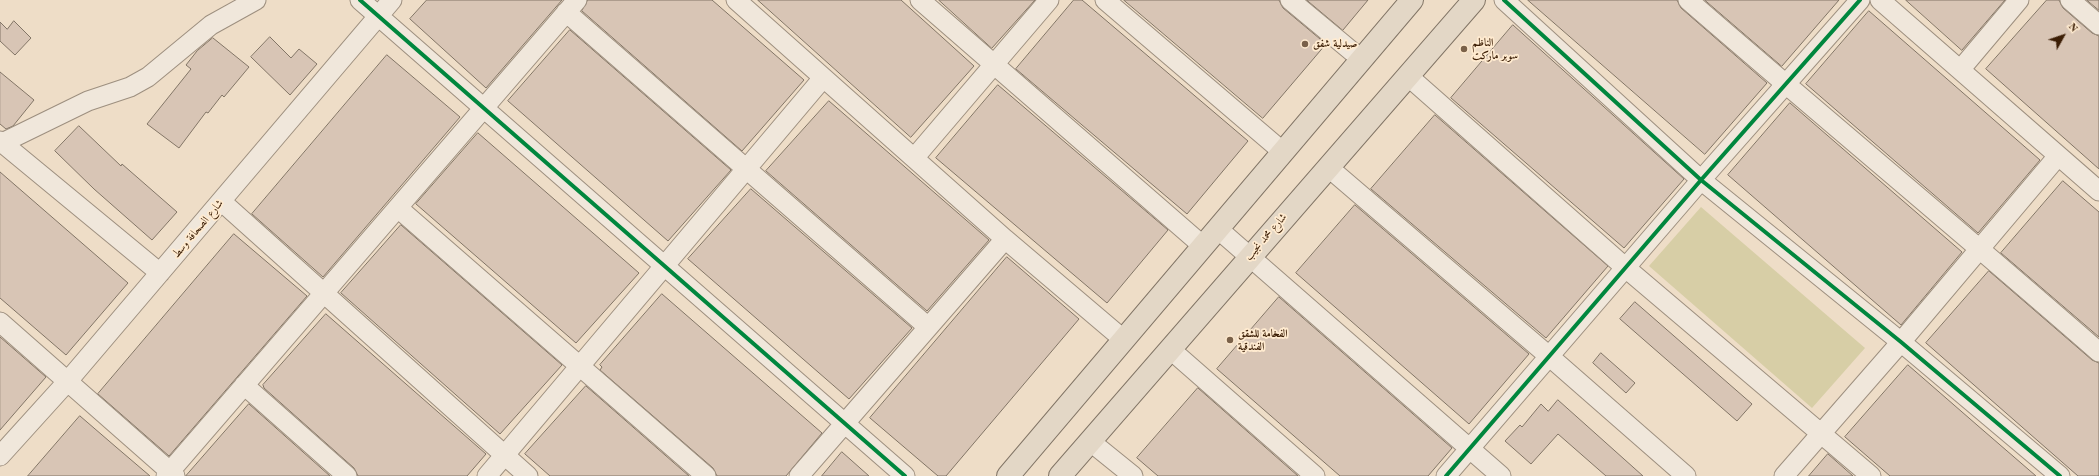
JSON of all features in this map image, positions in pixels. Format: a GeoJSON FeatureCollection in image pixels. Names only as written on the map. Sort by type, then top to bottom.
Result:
{"type":"FeatureCollection","features":[{"type":"Feature","properties":{"kind":"main road"},"geometry":{"type":"LineString","coordinates":[[1008,476],[1412,0]]}},
{"type":"Feature","properties":{"kind":"main road","name":"شارع محمد نجيب"},"geometry":{"type":"LineString","coordinates":[[1060,476],[1092,442],[1250,256],[1474,0]]}},
{"type":"Feature","properties":{"kind":"street"},"geometry":{"type":"LineString","coordinates":[[160,274],[1,142],[88,100],[130,87],[148,77],[211,25],[256,0]]}},
{"type":"Feature","properties":{"kind":"street"},"geometry":{"type":"LineString","coordinates":[[360,0],[905,476]]}},
{"type":"Feature","properties":{"kind":"street","name":"شارع الصحافة وسط"},"geometry":{"type":"LineString","coordinates":[[0,456],[68,382],[392,0]]}},
{"type":"Feature","properties":{"kind":"street"},"geometry":{"type":"LineString","coordinates":[[736,0],[1005,239],[1124,340]]}},
{"type":"Feature","properties":{"kind":"street"},"geometry":{"type":"LineString","coordinates":[[920,0],[1203,246]]}},
{"type":"Feature","properties":{"kind":"street"},"geometry":{"type":"LineString","coordinates":[[915,158],[1049,0]]}},
{"type":"Feature","properties":{"kind":"street"},"geometry":{"type":"LineString","coordinates":[[1105,0],[1283,152]]}},
{"type":"Feature","properties":{"kind":"street"},"geometry":{"type":"LineString","coordinates":[[1290,0],[1361,59]]}},
{"type":"Feature","properties":{"kind":"street"},"geometry":{"type":"LineString","coordinates":[[1504,0],[1701,180],[1901,342],[2060,476]]}},
{"type":"Feature","properties":{"kind":"street"},"geometry":{"type":"LineString","coordinates":[[1688,0],[1786,85],[1980,248],[2099,352]]}},
{"type":"Feature","properties":{"kind":"street"},"geometry":{"type":"LineString","coordinates":[[1446,476],[1627,269],[1701,180],[1860,0]]}},
{"type":"Feature","properties":{"kind":"street"},"geometry":{"type":"LineString","coordinates":[[1880,0],[2099,191]]}},
{"type":"Feature","properties":{"kind":"street"},"geometry":{"type":"LineString","coordinates":[[1960,70],[2020,0]]}},
{"type":"Feature","properties":{"kind":"street"},"geometry":{"type":"LineString","coordinates":[[2070,0],[2099,26]]}},
{"type":"Feature","properties":{"kind":"street"},"geometry":{"type":"LineString","coordinates":[[0,322],[170,475],[244,385],[572,6],[747,169],[928,327]]}},
{"type":"Feature","properties":{"kind":"street"},"geometry":{"type":"LineString","coordinates":[[1408,76],[1627,269],[1871,476]]}},
{"type":"Feature","properties":{"kind":"street"},"geometry":{"type":"LineString","coordinates":[[487,476],[823,78]]}},
{"type":"Feature","properties":{"kind":"street"},"geometry":{"type":"LineString","coordinates":[[1784,476],[1901,342],[2058,156]]}},
{"type":"Feature","properties":{"kind":"street"},"geometry":{"type":"LineString","coordinates":[[1328,167],[1550,357],[1686,476]]}},
{"type":"Feature","properties":{"kind":"street"},"geometry":{"type":"LineString","coordinates":[[221,201],[528,476]]}},
{"type":"Feature","properties":{"kind":"street"},"geometry":{"type":"LineString","coordinates":[[398,208],[706,476]]}},
{"type":"Feature","properties":{"kind":"street"},"geometry":{"type":"LineString","coordinates":[[1218,229],[1501,476]]}},
{"type":"Feature","properties":{"kind":"street"},"geometry":{"type":"LineString","coordinates":[[799,476],[1005,239]]}},
{"type":"Feature","properties":{"kind":"street"},"geometry":{"type":"LineString","coordinates":[[1170,349],[1315,476]]}},
{"type":"Feature","properties":{"kind":"street"},"geometry":{"type":"LineString","coordinates":[[244,385],[347,476]]}},
{"type":"Feature","properties":{"kind":"street"},"geometry":{"type":"LineString","coordinates":[[1092,442],[1133,476]]}},
{"type":"Feature","properties":{"kind":"shaded area"},"geometry":{"type":"Polygon","coordinates":[[[1701,207],[1865,348],[1812,408],[1649,266],[1701,207]]]}},
{"type":"Feature","properties":{"kind":"building"},"geometry":{"type":"Polygon","coordinates":[[[427,0],[562,0],[486,88],[410,19],[427,0]]]}},
{"type":"Feature","properties":{"kind":"building"},"geometry":{"type":"Polygon","coordinates":[[[588,0],[712,0],[804,80],[742,151],[582,11],[588,0]]]}},
{"type":"Feature","properties":{"kind":"building"},"geometry":{"type":"Polygon","coordinates":[[[758,0],[901,0],[974,66],[911,137],[758,0]]]}},
{"type":"Feature","properties":{"kind":"building"},"geometry":{"type":"Polygon","coordinates":[[[939,0],[1035,0],[992,48],[939,0]]]}},
{"type":"Feature","properties":{"kind":"building"},"geometry":{"type":"Polygon","coordinates":[[[1074,0],[1082,0],[1248,141],[1187,214],[1016,69],[1074,0]]]}},
{"type":"Feature","properties":{"kind":"building"},"geometry":{"type":"Polygon","coordinates":[[[1124,0],[1279,0],[1283,8],[1326,44],[1263,118],[1124,0]]]}},
{"type":"Feature","properties":{"kind":"building"},"geometry":{"type":"Polygon","coordinates":[[[1307,0],[1368,0],[1343,30],[1307,0]]]}},
{"type":"Feature","properties":{"kind":"building"},"geometry":{"type":"Polygon","coordinates":[[[1528,0],[1677,0],[1681,8],[1767,83],[1705,154],[1528,0]]]}},
{"type":"Feature","properties":{"kind":"building"},"geometry":{"type":"Polygon","coordinates":[[[1705,0],[1839,0],[1782,66],[1705,0]]]}},
{"type":"Feature","properties":{"kind":"building"},"geometry":{"type":"Polygon","coordinates":[[[1906,0],[2005,0],[1962,50],[1906,0]]]}},
{"type":"Feature","properties":{"kind":"building"},"geometry":{"type":"Polygon","coordinates":[[[2047,0],[2059,0],[2063,8],[2092,33],[2099,36],[2099,169],[1986,69],[2047,0]]]}},
{"type":"Feature","properties":{"kind":"building"},"geometry":{"type":"Polygon","coordinates":[[[2087,0],[2099,0],[2099,10],[2087,0]]]}},
{"type":"Feature","properties":{"kind":"building"},"geometry":{"type":"Polygon","coordinates":[[[1869,11],[2040,160],[1978,233],[1806,84],[1869,11]]]}},
{"type":"Feature","properties":{"kind":"building"},"geometry":{"type":"Polygon","coordinates":[[[14,21],[31,38],[15,55],[0,41],[0,22],[7,29],[14,21]]]}},
{"type":"Feature","properties":{"kind":"building"},"geometry":{"type":"Polygon","coordinates":[[[1513,25],[1684,179],[1624,248],[1451,98],[1513,25]]]}},
{"type":"Feature","properties":{"kind":"building"},"geometry":{"type":"Polygon","coordinates":[[[570,30],[731,170],[668,241],[508,101],[570,30]]]}},
{"type":"Feature","properties":{"kind":"building"},"geometry":{"type":"Polygon","coordinates":[[[270,37],[291,58],[299,49],[317,64],[290,95],[251,57],[270,37]]]}},
{"type":"Feature","properties":{"kind":"building"},"geometry":{"type":"Polygon","coordinates":[[[213,38],[249,67],[224,97],[222,95],[208,113],[206,112],[179,148],[147,124],[191,69],[186,65],[197,51],[213,38]]]}},
{"type":"Feature","properties":{"kind":"building"},"geometry":{"type":"Polygon","coordinates":[[[387,55],[460,117],[323,277],[252,214],[387,55]]]}},
{"type":"Feature","properties":{"kind":"building"},"geometry":{"type":"Polygon","coordinates":[[[0,72],[34,100],[13,126],[6,129],[0,124],[0,72]]]}},
{"type":"Feature","properties":{"kind":"building"},"geometry":{"type":"Polygon","coordinates":[[[998,85],[1168,230],[1107,303],[936,158],[998,85]]]}},
{"type":"Feature","properties":{"kind":"building"},"geometry":{"type":"Polygon","coordinates":[[[829,101],[989,240],[927,311],[766,171],[829,101]]]}},
{"type":"Feature","properties":{"kind":"building"},"geometry":{"type":"Polygon","coordinates":[[[1790,103],[1962,252],[1901,325],[1728,175],[1790,103]]]}},
{"type":"Feature","properties":{"kind":"building"},"geometry":{"type":"Polygon","coordinates":[[[1435,115],[1608,266],[1546,338],[1371,189],[1435,115]]]}},
{"type":"Feature","properties":{"kind":"building"},"geometry":{"type":"Polygon","coordinates":[[[79,126],[121,166],[122,164],[177,212],[152,240],[94,189],[55,151],[79,126]]]}},
{"type":"Feature","properties":{"kind":"building"},"geometry":{"type":"Polygon","coordinates":[[[478,133],[639,273],[576,343],[416,204],[478,133]]]}},
{"type":"Feature","properties":{"kind":"building"},"geometry":{"type":"Polygon","coordinates":[[[0,172],[128,283],[66,355],[0,298],[0,172]]]}},
{"type":"Feature","properties":{"kind":"building"},"geometry":{"type":"Polygon","coordinates":[[[2063,181],[2099,212],[2099,337],[2001,253],[2063,181]]]}},
{"type":"Feature","properties":{"kind":"building"},"geometry":{"type":"Polygon","coordinates":[[[751,189],[912,328],[849,399],[688,259],[751,189]]]}},
{"type":"Feature","properties":{"kind":"building"},"geometry":{"type":"Polygon","coordinates":[[[1355,205],[1529,354],[1469,424],[1296,273],[1355,205]]]}},
{"type":"Feature","properties":{"kind":"building"},"geometry":{"type":"Polygon","coordinates":[[[401,225],[562,365],[500,434],[341,293],[401,225]]]}},
{"type":"Feature","properties":{"kind":"building"},"geometry":{"type":"Polygon","coordinates":[[[234,234],[307,296],[169,456],[98,394],[234,234]]]}},
{"type":"Feature","properties":{"kind":"building"},"geometry":{"type":"Polygon","coordinates":[[[1007,257],[1079,319],[946,476],[938,476],[870,418],[1007,257]]]}},
{"type":"Feature","properties":{"kind":"building"},"geometry":{"type":"Polygon","coordinates":[[[1989,271],[2092,360],[2099,363],[2099,476],[2078,476],[1926,343],[1989,271]]]}},
{"type":"Feature","properties":{"kind":"building"},"geometry":{"type":"Polygon","coordinates":[[[662,294],[822,433],[786,476],[717,476],[713,468],[600,370],[602,367],[600,365],[662,294]]]}},
{"type":"Feature","properties":{"kind":"building"},"geometry":{"type":"Polygon","coordinates":[[[1279,297],[1452,448],[1428,476],[1340,476],[1217,369],[1279,297]]]}},
{"type":"Feature","properties":{"kind":"building"},"geometry":{"type":"Polygon","coordinates":[[[1635,302],[1752,404],[1737,421],[1620,319],[1635,302]]]}},
{"type":"Feature","properties":{"kind":"building"},"geometry":{"type":"Polygon","coordinates":[[[326,314],[486,454],[467,476],[358,476],[354,468],[264,388],[263,385],[326,314]]]}},
{"type":"Feature","properties":{"kind":"building"},"geometry":{"type":"Polygon","coordinates":[[[0,337],[46,377],[0,430],[0,337]]]}},
{"type":"Feature","properties":{"kind":"building"},"geometry":{"type":"Polygon","coordinates":[[[1601,353],[1635,383],[1626,393],[1593,363],[1601,353]]]}},
{"type":"Feature","properties":{"kind":"building"},"geometry":{"type":"Polygon","coordinates":[[[1908,365],[2036,476],[1890,476],[1845,437],[1908,365]]]}},
{"type":"Feature","properties":{"kind":"building"},"geometry":{"type":"Polygon","coordinates":[[[586,386],[689,476],[550,476],[525,454],[586,386]]]}},
{"type":"Feature","properties":{"kind":"building"},"geometry":{"type":"Polygon","coordinates":[[[1198,388],[1298,476],[1158,476],[1137,458],[1198,388]]]}},
{"type":"Feature","properties":{"kind":"building"},"geometry":{"type":"Polygon","coordinates":[[[1558,400],[1643,476],[1606,476],[1558,434],[1531,464],[1505,441],[1520,425],[1522,427],[1541,404],[1548,411],[1558,400]]]}},
{"type":"Feature","properties":{"kind":"building"},"geometry":{"type":"Polygon","coordinates":[[[249,404],[330,476],[186,476],[249,404]]]}},
{"type":"Feature","properties":{"kind":"building"},"geometry":{"type":"Polygon","coordinates":[[[80,416],[116,447],[150,476],[28,476],[80,416]]]}},
{"type":"Feature","properties":{"kind":"building"},"geometry":{"type":"Polygon","coordinates":[[[842,452],[869,476],[822,476],[842,452]]]}},
{"type":"Feature","properties":{"kind":"building"},"geometry":{"type":"Polygon","coordinates":[[[1828,454],[1853,476],[1809,476],[1828,454]]]}},
{"type":"Feature","properties":{"kind":"cycle path"},"geometry":{"type":"LineString","coordinates":[[360,0],[905,476]]}},
{"type":"Feature","properties":{"kind":"cycle path"},"geometry":{"type":"LineString","coordinates":[[1504,0],[1701,180],[1901,342],[2060,476]]}},
{"type":"Feature","properties":{"kind":"cycle path"},"geometry":{"type":"LineString","coordinates":[[1446,476],[1701,180],[1860,0]]}},
{"type":"Feature","properties":{"kind":"place","name":"صيدلية شفق"},"geometry":{"type":"Point","coordinates":[1305,44]}},
{"type":"Feature","properties":{"kind":"place","name":"الناظم سوبر ماركت"},"geometry":{"type":"Point","coordinates":[1464,49]}},
{"type":"Feature","properties":{"kind":"place","name":"الفخامة للشقق الفندقية"},"geometry":{"type":"Point","coordinates":[1230,340]}}]}
